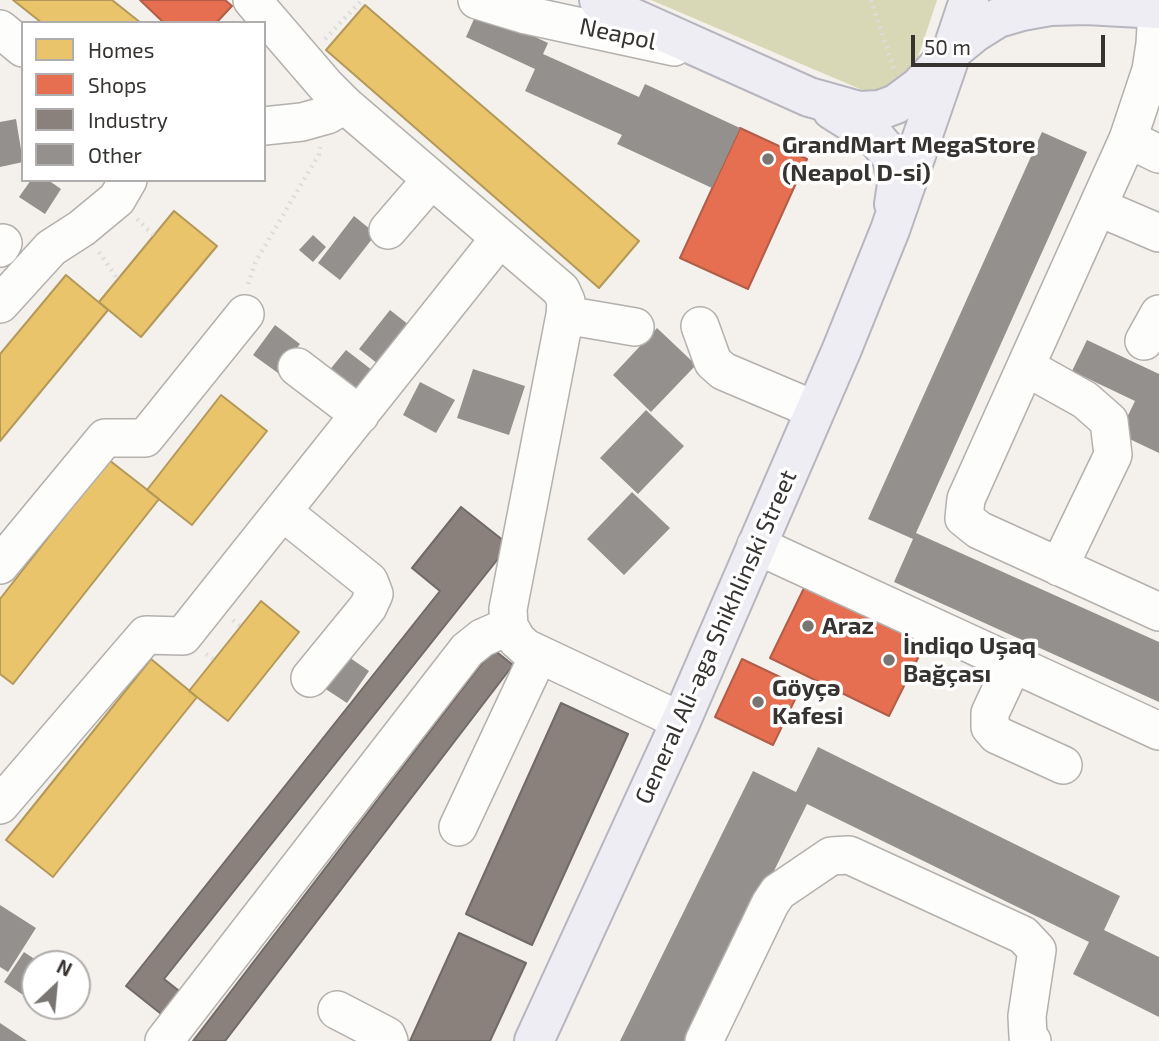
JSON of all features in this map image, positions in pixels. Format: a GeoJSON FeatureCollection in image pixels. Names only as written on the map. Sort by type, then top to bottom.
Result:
{"type":"FeatureCollection","features":[{"type":"Feature","properties":{"kind":"main road"},"geometry":{"type":"LineString","coordinates":[[890,230],[969,0]]}},
{"type":"Feature","properties":{"kind":"main road"},"geometry":{"type":"LineString","coordinates":[[599,2],[809,97],[875,137],[892,157],[897,184],[890,230]]}},
{"type":"Feature","properties":{"kind":"main road"},"geometry":{"type":"LineString","coordinates":[[809,97],[859,111],[880,110],[896,104],[919,86],[952,51],[974,33],[998,18],[1022,10],[1086,5],[1158,9]]}},
{"type":"Feature","properties":{"kind":"main road","name":"General Ali-aga Shikhlinski Street"},"geometry":{"type":"LineString","coordinates":[[534,1041],[681,721],[890,230]]}},
{"type":"Feature","properties":{"kind":"street"},"geometry":{"type":"LineString","coordinates":[[252,0],[326,86],[336,110],[431,180],[561,290],[566,300],[565,315],[508,609],[509,626],[517,640],[526,648],[681,721]]}},
{"type":"Feature","properties":{"kind":"street","name":"Neapol"},"geometry":{"type":"LineString","coordinates":[[477,0],[526,15],[719,57]]}},
{"type":"Feature","properties":{"kind":"street"},"geometry":{"type":"LineString","coordinates":[[1158,9],[1144,147],[1098,207],[966,499],[964,518],[979,530],[1159,612]]}},
{"type":"Feature","properties":{"kind":"street"},"geometry":{"type":"LineString","coordinates":[[0,29],[21,46]]}},
{"type":"Feature","properties":{"kind":"street"},"geometry":{"type":"LineString","coordinates":[[266,126],[302,122],[336,110]]}},
{"type":"Feature","properties":{"kind":"street"},"geometry":{"type":"LineString","coordinates":[[388,230],[431,180]]}},
{"type":"Feature","properties":{"kind":"street"},"geometry":{"type":"LineString","coordinates":[[0,303],[51,248],[82,228],[117,199],[127,182]]}},
{"type":"Feature","properties":{"kind":"street"},"geometry":{"type":"LineString","coordinates":[[1098,207],[1159,233]]}},
{"type":"Feature","properties":{"kind":"street"},"geometry":{"type":"LineString","coordinates":[[0,805],[146,635],[183,636],[499,239]]}},
{"type":"Feature","properties":{"kind":"street"},"geometry":{"type":"LineString","coordinates":[[0,565],[105,438],[145,438],[245,314]]}},
{"type":"Feature","properties":{"kind":"street"},"geometry":{"type":"LineString","coordinates":[[565,315],[635,327]]}},
{"type":"Feature","properties":{"kind":"street"},"geometry":{"type":"LineString","coordinates":[[700,326],[713,362],[723,371],[815,410]]}},
{"type":"Feature","properties":{"kind":"street"},"geometry":{"type":"LineString","coordinates":[[296,367],[360,415]]}},
{"type":"Feature","properties":{"kind":"street"},"geometry":{"type":"LineString","coordinates":[[1026,367],[1085,400],[1110,421],[1113,455],[1059,567]]}},
{"type":"Feature","properties":{"kind":"street"},"geometry":{"type":"LineString","coordinates":[[283,512],[369,581],[374,594],[368,607],[310,678]]}},
{"type":"Feature","properties":{"kind":"street"},"geometry":{"type":"LineString","coordinates":[[756,544],[1159,731]]}},
{"type":"Feature","properties":{"kind":"street"},"geometry":{"type":"LineString","coordinates":[[164,1041],[467,650],[482,638],[509,626]]}},
{"type":"Feature","properties":{"kind":"street"},"geometry":{"type":"LineString","coordinates":[[458,827],[539,654]]}},
{"type":"Feature","properties":{"kind":"street"},"geometry":{"type":"LineString","coordinates":[[1013,664],[990,713],[990,727],[997,735],[1063,765]]}},
{"type":"Feature","properties":{"kind":"street"},"geometry":{"type":"LineString","coordinates":[[704,1041],[778,892],[831,856],[849,855],[1023,935],[1037,950],[1027,1016],[1028,1036],[1032,1041]]}},
{"type":"Feature","properties":{"kind":"street"},"geometry":{"type":"LineString","coordinates":[[337,1010],[387,1036],[389,1041]]}},
{"type":"Feature","properties":{"kind":"path"},"geometry":{"type":"LineString","coordinates":[[305,60],[362,0]]}},
{"type":"Feature","properties":{"kind":"path"},"geometry":{"type":"LineString","coordinates":[[871,0],[896,73]]}},
{"type":"Feature","properties":{"kind":"path"},"geometry":{"type":"LineString","coordinates":[[245,314],[244,298],[255,263],[318,155],[336,110]]}},
{"type":"Feature","properties":{"kind":"green space"},"geometry":{"type":"Polygon","coordinates":[[[651,0],[937,0],[910,73],[900,86],[875,93],[651,0]]]}},
{"type":"Feature","properties":{"kind":"building: Homes"},"geometry":{"type":"Polygon","coordinates":[[[13,0],[112,0],[138,21],[39,21],[13,0]]]}},
{"type":"Feature","properties":{"kind":"building: Homes"},"geometry":{"type":"Polygon","coordinates":[[[365,5],[639,241],[599,288],[326,50],[365,5]]]}},
{"type":"Feature","properties":{"kind":"building: Homes"},"geometry":{"type":"Polygon","coordinates":[[[174,211],[217,246],[141,337],[99,302],[174,211]]]}},
{"type":"Feature","properties":{"kind":"building: Homes"},"geometry":{"type":"Polygon","coordinates":[[[66,275],[108,310],[0,441],[0,354],[66,275]]]}},
{"type":"Feature","properties":{"kind":"building: Homes"},"geometry":{"type":"Polygon","coordinates":[[[221,395],[267,431],[192,525],[147,490],[221,395]]]}},
{"type":"Feature","properties":{"kind":"building: Homes"},"geometry":{"type":"Polygon","coordinates":[[[109,460],[159,499],[13,684],[0,674],[0,599],[109,460]]]}},
{"type":"Feature","properties":{"kind":"building: Homes"},"geometry":{"type":"Polygon","coordinates":[[[261,601],[299,632],[228,721],[189,691],[261,601]]]}},
{"type":"Feature","properties":{"kind":"building: Homes"},"geometry":{"type":"Polygon","coordinates":[[[151,659],[197,697],[53,877],[6,840],[151,659]]]}},
{"type":"Feature","properties":{"kind":"building: Shops"},"geometry":{"type":"Polygon","coordinates":[[[140,0],[225,0],[232,6],[218,21],[162,21],[140,0]]]}},
{"type":"Feature","properties":{"kind":"building: Shops"},"geometry":{"type":"Polygon","coordinates":[[[740,128],[807,159],[748,289],[680,258],[740,128]]]}},
{"type":"Feature","properties":{"kind":"building: Shops"},"geometry":{"type":"Polygon","coordinates":[[[805,586],[925,644],[889,716],[770,658],[805,586]]]}},
{"type":"Feature","properties":{"kind":"building: Shops","name":"Göyçə Kafesi"},"geometry":{"type":"Polygon","coordinates":[[[742,659],[801,687],[773,745],[715,717],[742,659]]]}},
{"type":"Feature","properties":{"kind":"building: Industry"},"geometry":{"type":"Polygon","coordinates":[[[461,507],[509,545],[164,979],[183,994],[165,1017],[126,986],[440,591],[412,568],[461,507]]]}},
{"type":"Feature","properties":{"kind":"building: Industry"},"geometry":{"type":"Polygon","coordinates":[[[493,649],[513,665],[225,1041],[193,1041],[493,649]]]}},
{"type":"Feature","properties":{"kind":"building: Industry"},"geometry":{"type":"Polygon","coordinates":[[[561,703],[628,734],[532,945],[466,914],[561,703]]]}},
{"type":"Feature","properties":{"kind":"building: Industry"},"geometry":{"type":"Polygon","coordinates":[[[459,933],[526,963],[490,1041],[410,1041],[459,933]]]}},
{"type":"Feature","properties":{"kind":"building: Other"},"geometry":{"type":"Polygon","coordinates":[[[478,10],[548,43],[543,54],[639,97],[645,84],[740,128],[712,188],[617,144],[622,135],[525,91],[535,69],[466,37],[478,10]]]}},
{"type":"Feature","properties":{"kind":"building: Other"},"geometry":{"type":"Polygon","coordinates":[[[16,119],[21,162],[0,167],[0,122],[16,119]]]}},
{"type":"Feature","properties":{"kind":"building: Other"},"geometry":{"type":"Polygon","coordinates":[[[1042,132],[1087,152],[916,533],[1159,642],[1159,702],[894,582],[913,539],[868,519],[1042,132]]]}},
{"type":"Feature","properties":{"kind":"building: Other"},"geometry":{"type":"Polygon","coordinates":[[[30,182],[51,182],[61,189],[45,214],[19,197],[30,182]]]}},
{"type":"Feature","properties":{"kind":"building: Other"},"geometry":{"type":"Polygon","coordinates":[[[354,216],[376,234],[340,280],[318,263],[354,216]]]}},
{"type":"Feature","properties":{"kind":"building: Other"},"geometry":{"type":"Polygon","coordinates":[[[313,235],[326,247],[313,262],[299,250],[313,235]]]}},
{"type":"Feature","properties":{"kind":"building: Other"},"geometry":{"type":"Polygon","coordinates":[[[390,310],[418,332],[387,371],[359,349],[390,310]]]}},
{"type":"Feature","properties":{"kind":"building: Other"},"geometry":{"type":"Polygon","coordinates":[[[275,325],[300,344],[278,373],[253,355],[275,325]]]}},
{"type":"Feature","properties":{"kind":"building: Other"},"geometry":{"type":"Polygon","coordinates":[[[657,328],[696,365],[651,412],[613,375],[657,328]]]}},
{"type":"Feature","properties":{"kind":"building: Other"},"geometry":{"type":"Polygon","coordinates":[[[1087,340],[1159,374],[1159,453],[1119,434],[1135,401],[1072,371],[1087,340]]]}},
{"type":"Feature","properties":{"kind":"building: Other"},"geometry":{"type":"Polygon","coordinates":[[[346,350],[381,377],[358,406],[323,378],[346,350]]]}},
{"type":"Feature","properties":{"kind":"building: Other"},"geometry":{"type":"Polygon","coordinates":[[[473,369],[525,386],[509,435],[457,418],[473,369]]]}},
{"type":"Feature","properties":{"kind":"building: Other"},"geometry":{"type":"Polygon","coordinates":[[[420,382],[455,400],[436,433],[403,415],[420,382]]]}},
{"type":"Feature","properties":{"kind":"building: Other"},"geometry":{"type":"Polygon","coordinates":[[[646,410],[684,446],[638,494],[600,458],[646,410]]]}},
{"type":"Feature","properties":{"kind":"building: Other"},"geometry":{"type":"Polygon","coordinates":[[[632,492],[670,528],[624,575],[587,539],[632,492]]]}},
{"type":"Feature","properties":{"kind":"building: Other"},"geometry":{"type":"Polygon","coordinates":[[[340,651],[369,671],[347,703],[318,684],[340,651]]]}},
{"type":"Feature","properties":{"kind":"building: Other"},"geometry":{"type":"Polygon","coordinates":[[[818,747],[1120,896],[1104,930],[1159,957],[1159,1017],[1073,974],[1089,942],[807,804],[690,1041],[620,1041],[753,771],[796,792],[818,747]]]}},
{"type":"Feature","properties":{"kind":"building: Other"},"geometry":{"type":"Polygon","coordinates":[[[0,905],[36,928],[8,972],[0,967],[0,905]]]}},
{"type":"Feature","properties":{"kind":"building: Other"},"geometry":{"type":"Polygon","coordinates":[[[21,956],[21,994],[4,982],[21,956]]]}},
{"type":"Feature","properties":{"kind":"building: Other"},"geometry":{"type":"Polygon","coordinates":[[[0,1023],[27,1041],[0,1041],[0,1023]]]}},
{"type":"Feature","properties":{"kind":"place","name":"GrandMart MegaStore (Neapol D-si)"},"geometry":{"type":"Point","coordinates":[768,159]}},
{"type":"Feature","properties":{"kind":"place","name":"Araz"},"geometry":{"type":"Point","coordinates":[808,626]}},
{"type":"Feature","properties":{"kind":"place","name":"İndiqo Uşaq Bağçası"},"geometry":{"type":"Point","coordinates":[889,660]}},
{"type":"Feature","properties":{"kind":"place","name":"Göyçə Kafesi"},"geometry":{"type":"Point","coordinates":[758,702]}}]}
